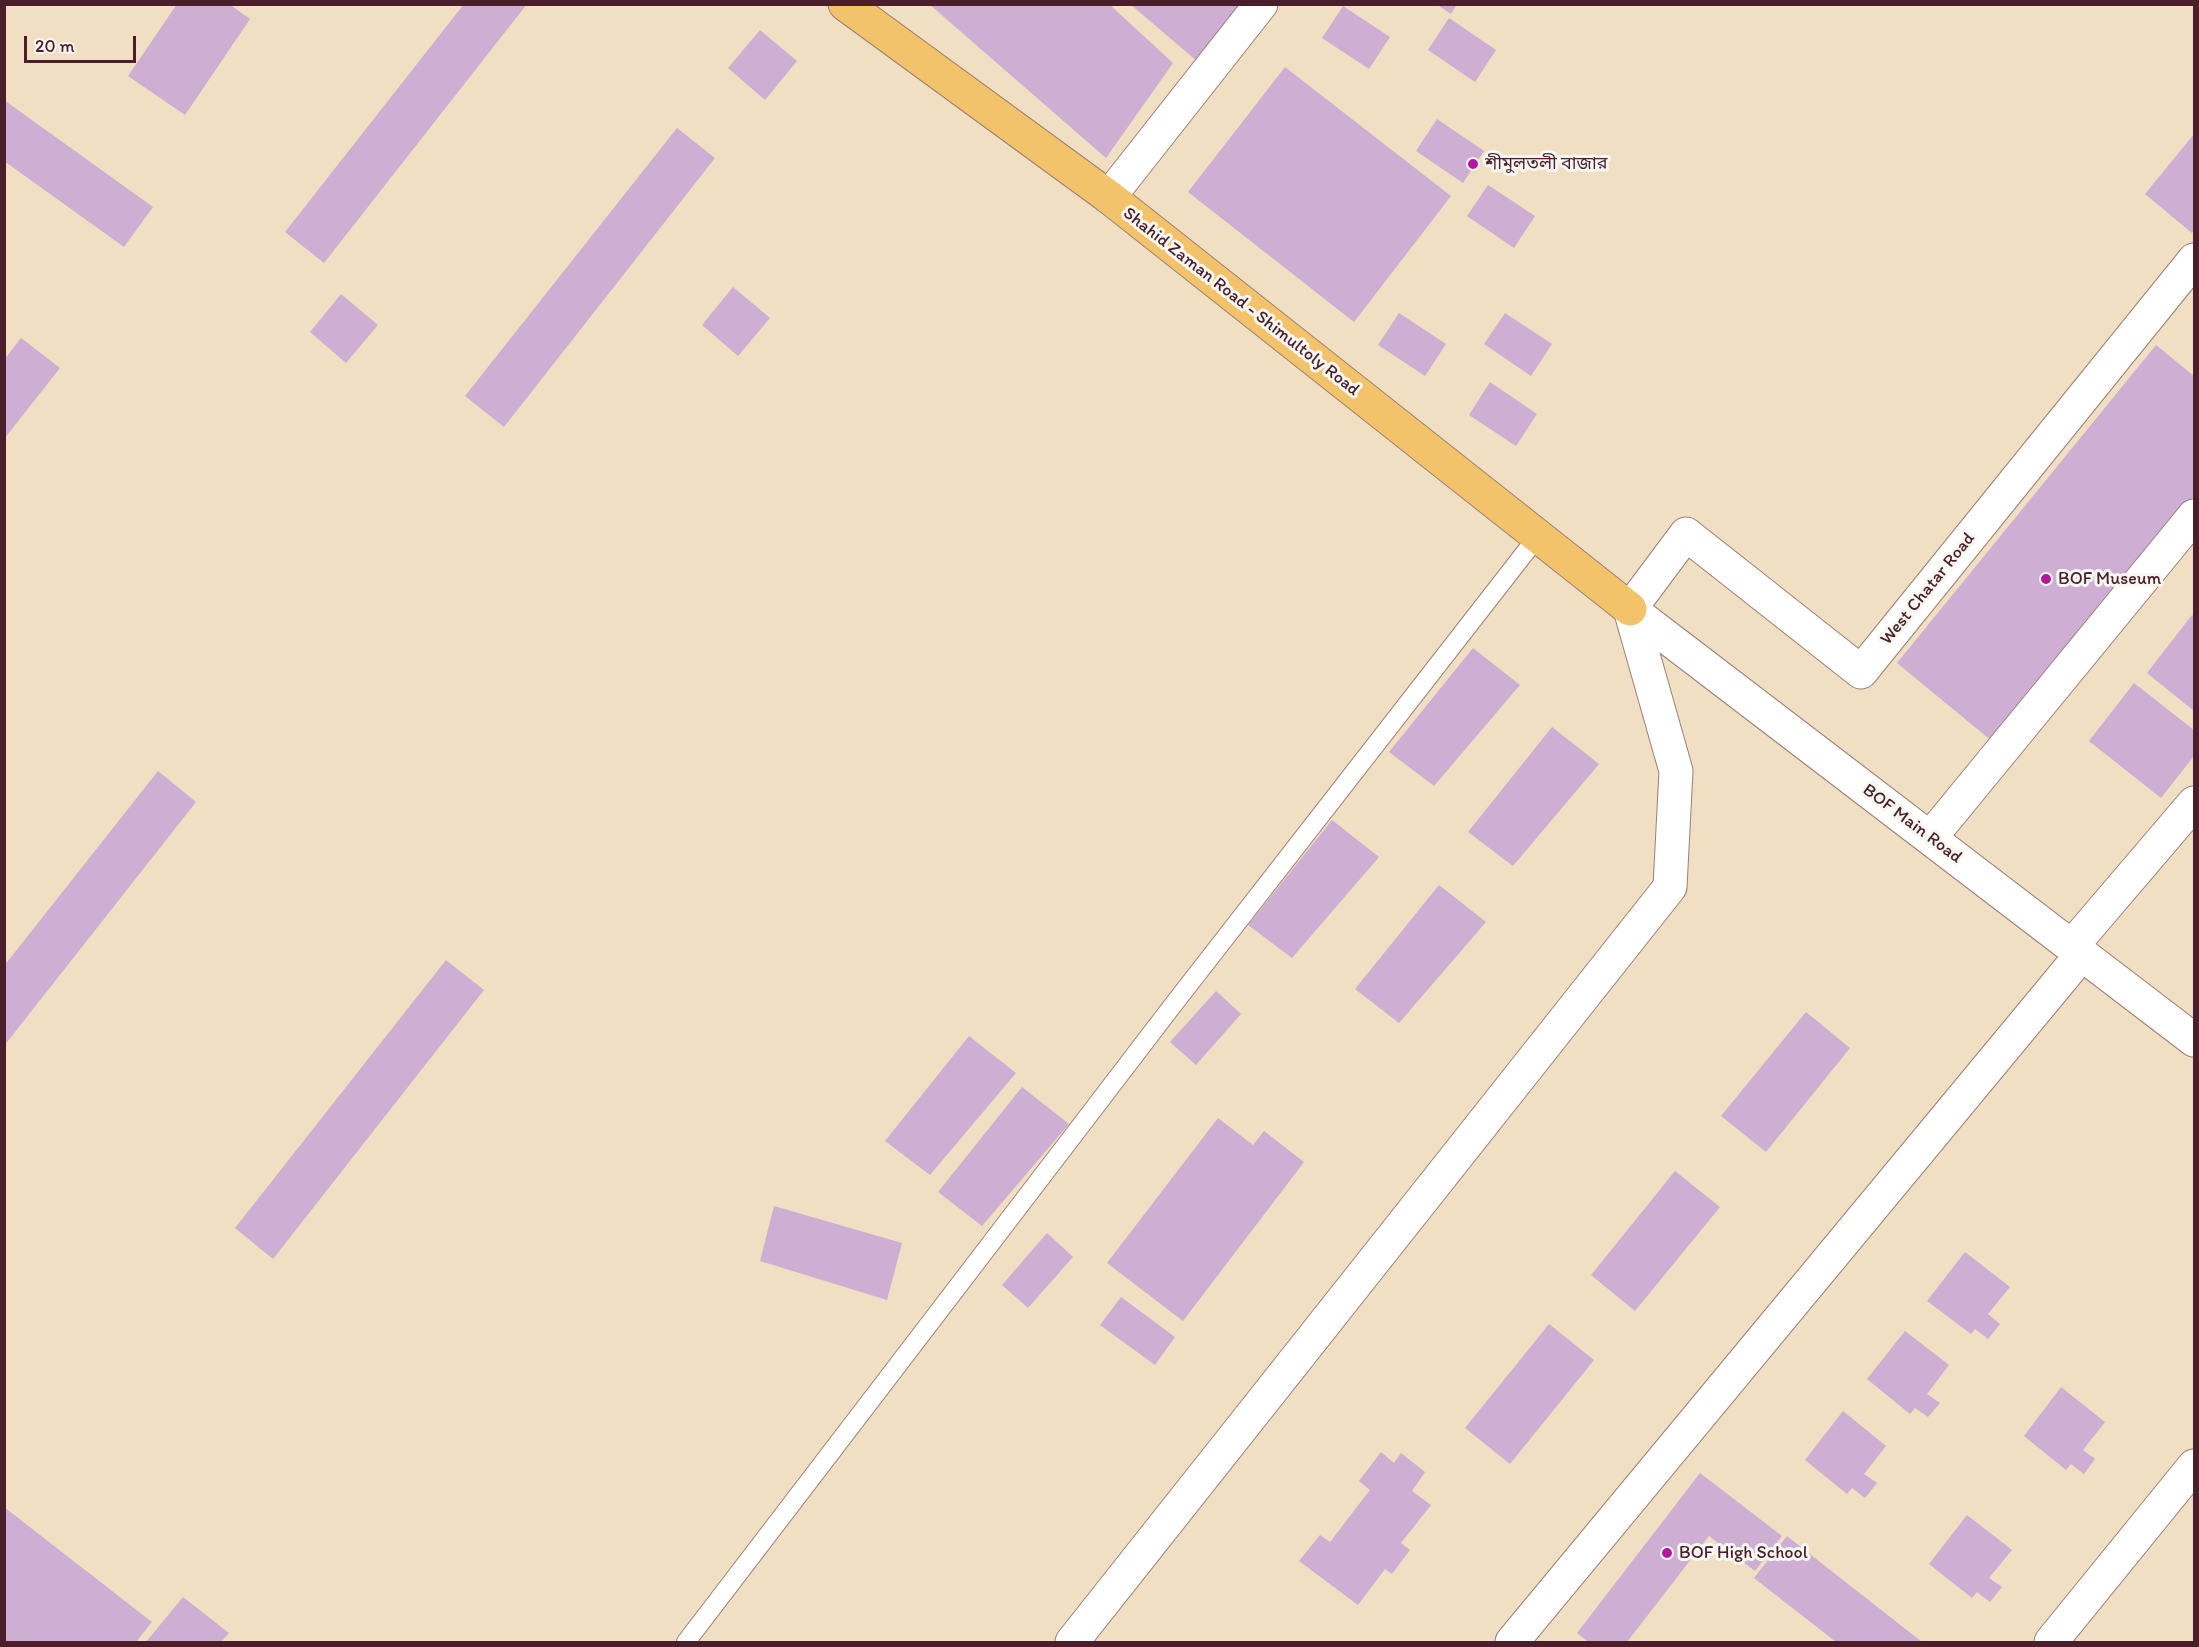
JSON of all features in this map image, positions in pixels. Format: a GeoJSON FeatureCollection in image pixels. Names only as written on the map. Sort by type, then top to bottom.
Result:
{"type":"FeatureCollection","features":[{"type":"Feature","properties":{"kind":"main road","name":"Shahid Zaman Road - Shimultoly Road"},"geometry":{"type":"LineString","coordinates":[[845,4],[1109,197],[1630,609]]}},
{"type":"Feature","properties":{"kind":"street"},"geometry":{"type":"LineString","coordinates":[[1109,197],[1261,4]]}},
{"type":"Feature","properties":{"kind":"street","name":"West Chatar Road"},"geometry":{"type":"LineString","coordinates":[[1630,609],[1686,534],[1861,672],[2194,260]]}},
{"type":"Feature","properties":{"kind":"street"},"geometry":{"type":"LineString","coordinates":[[1930,838],[2194,516]]}},
{"type":"Feature","properties":{"kind":"street"},"geometry":{"type":"LineString","coordinates":[[1072,1642],[1670,887],[1676,771],[1630,609]]}},
{"type":"Feature","properties":{"kind":"street","name":"BOF Main Road"},"geometry":{"type":"LineString","coordinates":[[1630,609],[2194,1040]]}},
{"type":"Feature","properties":{"kind":"street"},"geometry":{"type":"LineString","coordinates":[[1512,1642],[2077,950],[2194,803]]}},
{"type":"Feature","properties":{"kind":"street"},"geometry":{"type":"LineString","coordinates":[[2051,1642],[2194,1466]]}},
{"type":"Feature","properties":{"kind":"lane"},"geometry":{"type":"LineString","coordinates":[[686,1642],[1144,1042],[1538,536]]}},
{"type":"Feature","properties":{"kind":"building"},"geometry":{"type":"Polygon","coordinates":[[[177,4],[229,4],[250,19],[185,115],[128,76],[177,4]]]}},
{"type":"Feature","properties":{"kind":"building"},"geometry":{"type":"Polygon","coordinates":[[[464,4],[527,4],[324,263],[285,232],[464,4]]]}},
{"type":"Feature","properties":{"kind":"building"},"geometry":{"type":"Polygon","coordinates":[[[929,4],[1109,4],[1173,63],[1106,158],[929,4]]]}},
{"type":"Feature","properties":{"kind":"building"},"geometry":{"type":"Polygon","coordinates":[[[1130,4],[1241,4],[1198,62],[1130,4]]]}},
{"type":"Feature","properties":{"kind":"building"},"geometry":{"type":"Polygon","coordinates":[[[1436,4],[1457,4],[1451,14],[1436,4]]]}},
{"type":"Feature","properties":{"kind":"building"},"geometry":{"type":"Polygon","coordinates":[[[1343,6],[1390,37],[1369,69],[1322,38],[1343,6]]]}},
{"type":"Feature","properties":{"kind":"building"},"geometry":{"type":"Polygon","coordinates":[[[1449,18],[1496,50],[1475,82],[1428,50],[1449,18]]]}},
{"type":"Feature","properties":{"kind":"building"},"geometry":{"type":"Polygon","coordinates":[[[760,30],[797,61],[765,100],[728,68],[760,30]]]}},
{"type":"Feature","properties":{"kind":"building"},"geometry":{"type":"Polygon","coordinates":[[[1285,67],[1451,196],[1354,322],[1188,192],[1285,67]]]}},
{"type":"Feature","properties":{"kind":"building"},"geometry":{"type":"Polygon","coordinates":[[[4,100],[153,207],[124,247],[4,161],[4,100]]]}},
{"type":"Feature","properties":{"kind":"building"},"geometry":{"type":"Polygon","coordinates":[[[1437,119],[1484,151],[1463,183],[1416,151],[1437,119]]]}},
{"type":"Feature","properties":{"kind":"building"},"geometry":{"type":"Polygon","coordinates":[[[677,128],[715,158],[504,427],[465,396],[677,128]]]}},
{"type":"Feature","properties":{"kind":"building"},"geometry":{"type":"Polygon","coordinates":[[[2194,134],[2194,230],[2192,233],[2145,194],[2194,134]]]}},
{"type":"Feature","properties":{"kind":"building"},"geometry":{"type":"Polygon","coordinates":[[[1488,185],[1535,216],[1514,248],[1467,216],[1488,185]]]}},
{"type":"Feature","properties":{"kind":"building"},"geometry":{"type":"Polygon","coordinates":[[[733,287],[770,318],[738,356],[702,325],[733,287]]]}},
{"type":"Feature","properties":{"kind":"building"},"geometry":{"type":"Polygon","coordinates":[[[341,294],[378,325],[346,363],[310,332],[341,294]]]}},
{"type":"Feature","properties":{"kind":"building"},"geometry":{"type":"Polygon","coordinates":[[[1399,313],[1446,344],[1425,376],[1378,345],[1399,313]]]}},
{"type":"Feature","properties":{"kind":"building"},"geometry":{"type":"Polygon","coordinates":[[[1505,313],[1552,344],[1531,376],[1484,344],[1505,313]]]}},
{"type":"Feature","properties":{"kind":"building"},"geometry":{"type":"Polygon","coordinates":[[[21,338],[60,368],[4,439],[4,360],[21,338]]]}},
{"type":"Feature","properties":{"kind":"building","name":"BOF Museum"},"geometry":{"type":"Polygon","coordinates":[[[2156,345],[2194,376],[2194,496],[1993,742],[1897,663],[2156,345]]]}},
{"type":"Feature","properties":{"kind":"building"},"geometry":{"type":"Polygon","coordinates":[[[1490,382],[1537,414],[1516,446],[1469,415],[1490,382]]]}},
{"type":"Feature","properties":{"kind":"building"},"geometry":{"type":"Polygon","coordinates":[[[2192,615],[2194,617],[2194,711],[2147,673],[2192,615]]]}},
{"type":"Feature","properties":{"kind":"building"},"geometry":{"type":"Polygon","coordinates":[[[1473,648],[1520,685],[1434,786],[1389,752],[1473,648]]]}},
{"type":"Feature","properties":{"kind":"building"},"geometry":{"type":"Polygon","coordinates":[[[2134,683],[2194,730],[2194,756],[2161,798],[2089,741],[2134,683]]]}},
{"type":"Feature","properties":{"kind":"building"},"geometry":{"type":"Polygon","coordinates":[[[1552,727],[1599,764],[1513,866],[1468,832],[1552,727]]]}},
{"type":"Feature","properties":{"kind":"building"},"geometry":{"type":"Polygon","coordinates":[[[158,771],[196,802],[4,1046],[4,966],[158,771]]]}},
{"type":"Feature","properties":{"kind":"building"},"geometry":{"type":"Polygon","coordinates":[[[1332,820],[1379,857],[1292,958],[1248,925],[1332,820]]]}},
{"type":"Feature","properties":{"kind":"building"},"geometry":{"type":"Polygon","coordinates":[[[1439,885],[1486,922],[1399,1023],[1355,989],[1439,885]]]}},
{"type":"Feature","properties":{"kind":"building"},"geometry":{"type":"Polygon","coordinates":[[[446,960],[484,990],[273,1259],[235,1228],[446,960]]]}},
{"type":"Feature","properties":{"kind":"building"},"geometry":{"type":"Polygon","coordinates":[[[1216,991],[1241,1014],[1196,1065],[1170,1042],[1216,991]]]}},
{"type":"Feature","properties":{"kind":"building"},"geometry":{"type":"Polygon","coordinates":[[[1806,1012],[1850,1048],[1766,1152],[1721,1116],[1806,1012]]]}},
{"type":"Feature","properties":{"kind":"building"},"geometry":{"type":"Polygon","coordinates":[[[969,1036],[1016,1073],[930,1175],[885,1141],[969,1036]]]}},
{"type":"Feature","properties":{"kind":"building"},"geometry":{"type":"Polygon","coordinates":[[[1022,1087],[1069,1124],[982,1226],[938,1192],[1022,1087]]]}},
{"type":"Feature","properties":{"kind":"building"},"geometry":{"type":"Polygon","coordinates":[[[1218,1118],[1253,1145],[1264,1131],[1304,1162],[1183,1321],[1107,1263],[1218,1118]]]}},
{"type":"Feature","properties":{"kind":"building"},"geometry":{"type":"Polygon","coordinates":[[[1675,1171],[1720,1207],[1635,1311],[1591,1275],[1675,1171]]]}},
{"type":"Feature","properties":{"kind":"building"},"geometry":{"type":"Polygon","coordinates":[[[774,1206],[902,1243],[887,1300],[760,1261],[774,1206]]]}},
{"type":"Feature","properties":{"kind":"building"},"geometry":{"type":"Polygon","coordinates":[[[1047,1233],[1073,1257],[1028,1308],[1002,1285],[1047,1233]]]}},
{"type":"Feature","properties":{"kind":"building"},"geometry":{"type":"Polygon","coordinates":[[[1965,1252],[2010,1287],[1988,1314],[2000,1324],[1988,1339],[1975,1329],[1971,1334],[1927,1301],[1965,1252]]]}},
{"type":"Feature","properties":{"kind":"building"},"geometry":{"type":"Polygon","coordinates":[[[1121,1297],[1175,1337],[1155,1365],[1100,1325],[1121,1297]]]}},
{"type":"Feature","properties":{"kind":"building"},"geometry":{"type":"Polygon","coordinates":[[[1549,1324],[1594,1360],[1510,1464],[1465,1428],[1549,1324]]]}},
{"type":"Feature","properties":{"kind":"building"},"geometry":{"type":"Polygon","coordinates":[[[1905,1331],[1949,1365],[1927,1394],[1940,1403],[1928,1417],[1915,1408],[1910,1414],[1867,1379],[1905,1331]]]}},
{"type":"Feature","properties":{"kind":"building"},"geometry":{"type":"Polygon","coordinates":[[[2061,1387],[2105,1422],[2083,1450],[2095,1459],[2084,1474],[2071,1464],[2066,1470],[2024,1436],[2061,1387]]]}},
{"type":"Feature","properties":{"kind":"building"},"geometry":{"type":"Polygon","coordinates":[[[1843,1411],[1886,1446],[1864,1474],[1877,1483],[1865,1498],[1852,1488],[1847,1494],[1805,1460],[1843,1411]]]}},
{"type":"Feature","properties":{"kind":"building"},"geometry":{"type":"Polygon","coordinates":[[[1381,1452],[1394,1463],[1401,1453],[1425,1472],[1412,1491],[1431,1505],[1401,1543],[1410,1550],[1392,1574],[1385,1569],[1358,1605],[1299,1561],[1320,1535],[1330,1542],[1370,1490],[1359,1481],[1381,1452]]]}},
{"type":"Feature","properties":{"kind":"building","name":"BOF High School"},"geometry":{"type":"Polygon","coordinates":[[[1700,1473],[1782,1536],[1755,1571],[1709,1536],[1627,1642],[1588,1642],[1577,1633],[1700,1473]]]}},
{"type":"Feature","properties":{"kind":"building"},"geometry":{"type":"Polygon","coordinates":[[[4,1507],[152,1622],[136,1642],[4,1642],[4,1507]]]}},
{"type":"Feature","properties":{"kind":"building"},"geometry":{"type":"Polygon","coordinates":[[[1967,1515],[2012,1550],[1989,1578],[2002,1587],[1990,1602],[1977,1592],[1972,1598],[1929,1564],[1967,1515]]]}},
{"type":"Feature","properties":{"kind":"building","name":"BOF High School"},"geometry":{"type":"Polygon","coordinates":[[[1787,1536],[1922,1642],[1836,1642],[1754,1578],[1787,1536]]]}},
{"type":"Feature","properties":{"kind":"building"},"geometry":{"type":"Polygon","coordinates":[[[183,1597],[229,1633],[221,1642],[146,1642],[183,1597]]]}},
{"type":"Feature","properties":{"kind":"place","name":"শীমুলতলী বাজার"},"geometry":{"type":"Point","coordinates":[1473,164]}},
{"type":"Feature","properties":{"kind":"place","name":"BOF Museum"},"geometry":{"type":"Point","coordinates":[2046,579]}},
{"type":"Feature","properties":{"kind":"place","name":"BOF High School"},"geometry":{"type":"Point","coordinates":[1667,1553]}}]}
